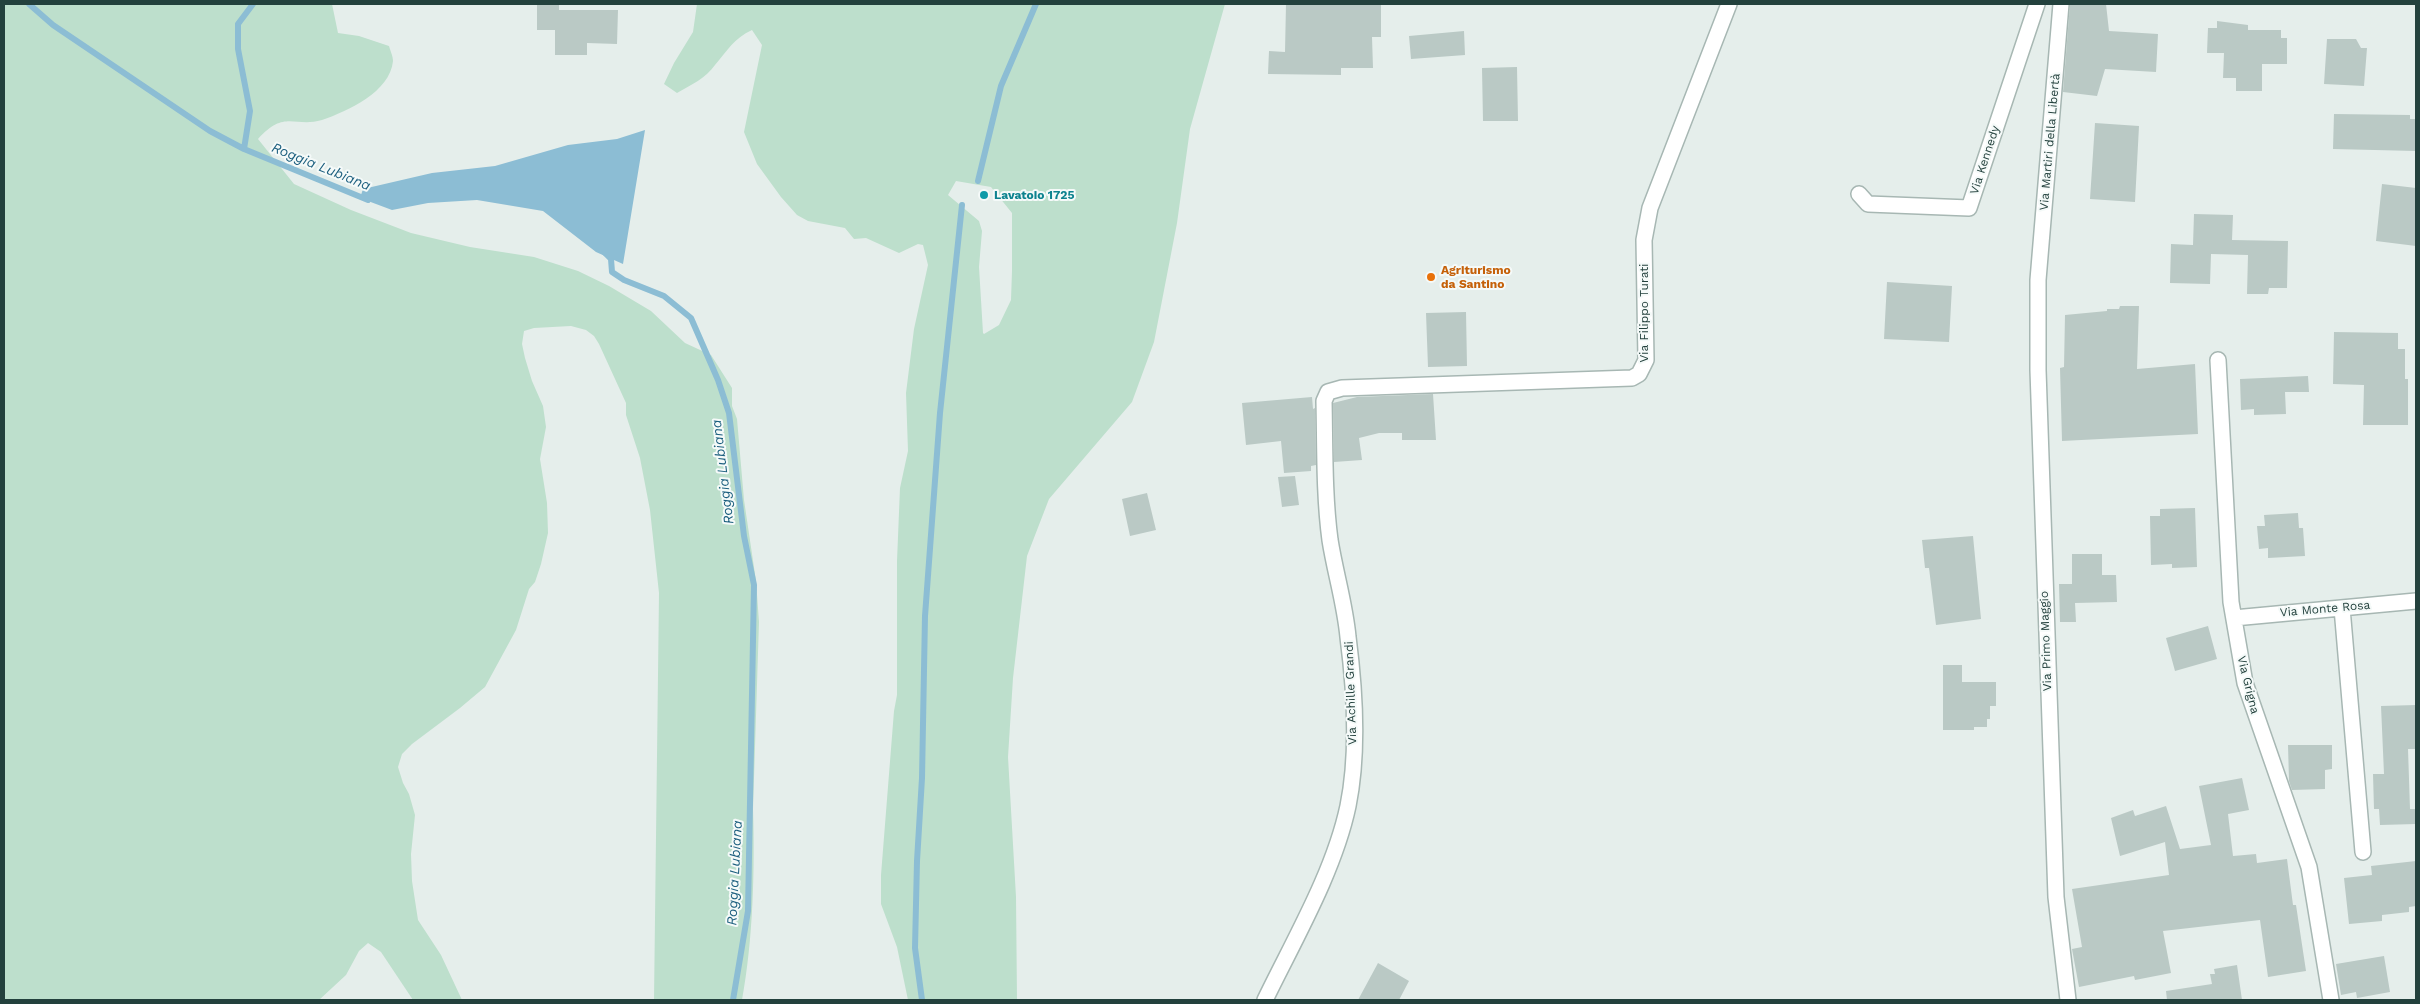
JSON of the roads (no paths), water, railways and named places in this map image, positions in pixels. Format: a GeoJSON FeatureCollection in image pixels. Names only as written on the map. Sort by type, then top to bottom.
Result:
{"type":"FeatureCollection","features":[{"type":"Feature","properties":{"kind":"street","name":"Via Filippo Turati"},"geometry":{"type":"LineString","coordinates":[[1324,400],[1328,392],[1342,388],[1632,378],[1639,374],[1646,360],[1644,240],[1650,208],[1729,4]]}},
{"type":"Feature","properties":{"kind":"street","name":"Via Kennedy"},"geometry":{"type":"LineString","coordinates":[[1859,194],[1868,204],[1969,208],[2036,4]]}},
{"type":"Feature","properties":{"kind":"street","name":"Via Martiri della Libertà"},"geometry":{"type":"LineString","coordinates":[[2038,280],[2061,4]]}},
{"type":"Feature","properties":{"kind":"street","name":"Via Primo Maggio"},"geometry":{"type":"LineString","coordinates":[[2038,280],[2043,546],[2056,897],[2068,1000]]}},
{"type":"Feature","properties":{"kind":"street","name":"Via Grigna"},"geometry":{"type":"LineString","coordinates":[[2218,360],[2234,618],[2249,698],[2308,867],[2331,1000]]}},
{"type":"Feature","properties":{"kind":"street","name":"Via Achille Grandi"},"geometry":{"type":"LineString","coordinates":[[1265,1000],[1335,850],[1348,805],[1350,786],[1354,712],[1348,635],[1330,539],[1324,400]]}},
{"type":"Feature","properties":{"kind":"street","name":"Via Monte Rosa"},"geometry":{"type":"LineString","coordinates":[[2234,618],[2416,601]]}},
{"type":"Feature","properties":{"kind":"street"},"geometry":{"type":"LineString","coordinates":[[2342,608],[2363,852]]}},
{"type":"Feature","properties":{"kind":"water"},"geometry":{"type":"Polygon","coordinates":[[[645,130],[623,264],[596,252],[543,211],[477,200],[428,203],[392,210],[360,198],[363,189],[432,173],[495,166],[568,145],[617,139],[645,130]]]}},
{"type":"Feature","properties":{"kind":"waterway","name":"Roggia Lubiana"},"geometry":{"type":"LineString","coordinates":[[29,4],[53,25],[210,131],[244,149],[368,200]]}},
{"type":"Feature","properties":{"kind":"waterway"},"geometry":{"type":"LineString","coordinates":[[244,149],[250,111],[238,49],[238,24],[253,4]]}},
{"type":"Feature","properties":{"kind":"waterway"},"geometry":{"type":"LineString","coordinates":[[978,181],[1001,86],[1036,4]]}},
{"type":"Feature","properties":{"kind":"waterway"},"geometry":{"type":"LineString","coordinates":[[922,1000],[915,948],[917,861],[922,778],[925,616],[940,413],[962,205]]}},
{"type":"Feature","properties":{"kind":"waterway","name":"Roggia Lubiana"},"geometry":{"type":"LineString","coordinates":[[605,253],[611,259],[612,272],[624,280],[664,296],[691,318],[718,380],[729,413],[744,536],[754,585],[748,911],[733,1000]]}},
{"type":"Feature","properties":{"kind":"place","name":"Lavatoio 1725"},"geometry":{"type":"Point","coordinates":[984,195]}},
{"type":"Feature","properties":{"kind":"place","name":"Agriturismo da Santino"},"geometry":{"type":"Point","coordinates":[1431,277]}}]}
